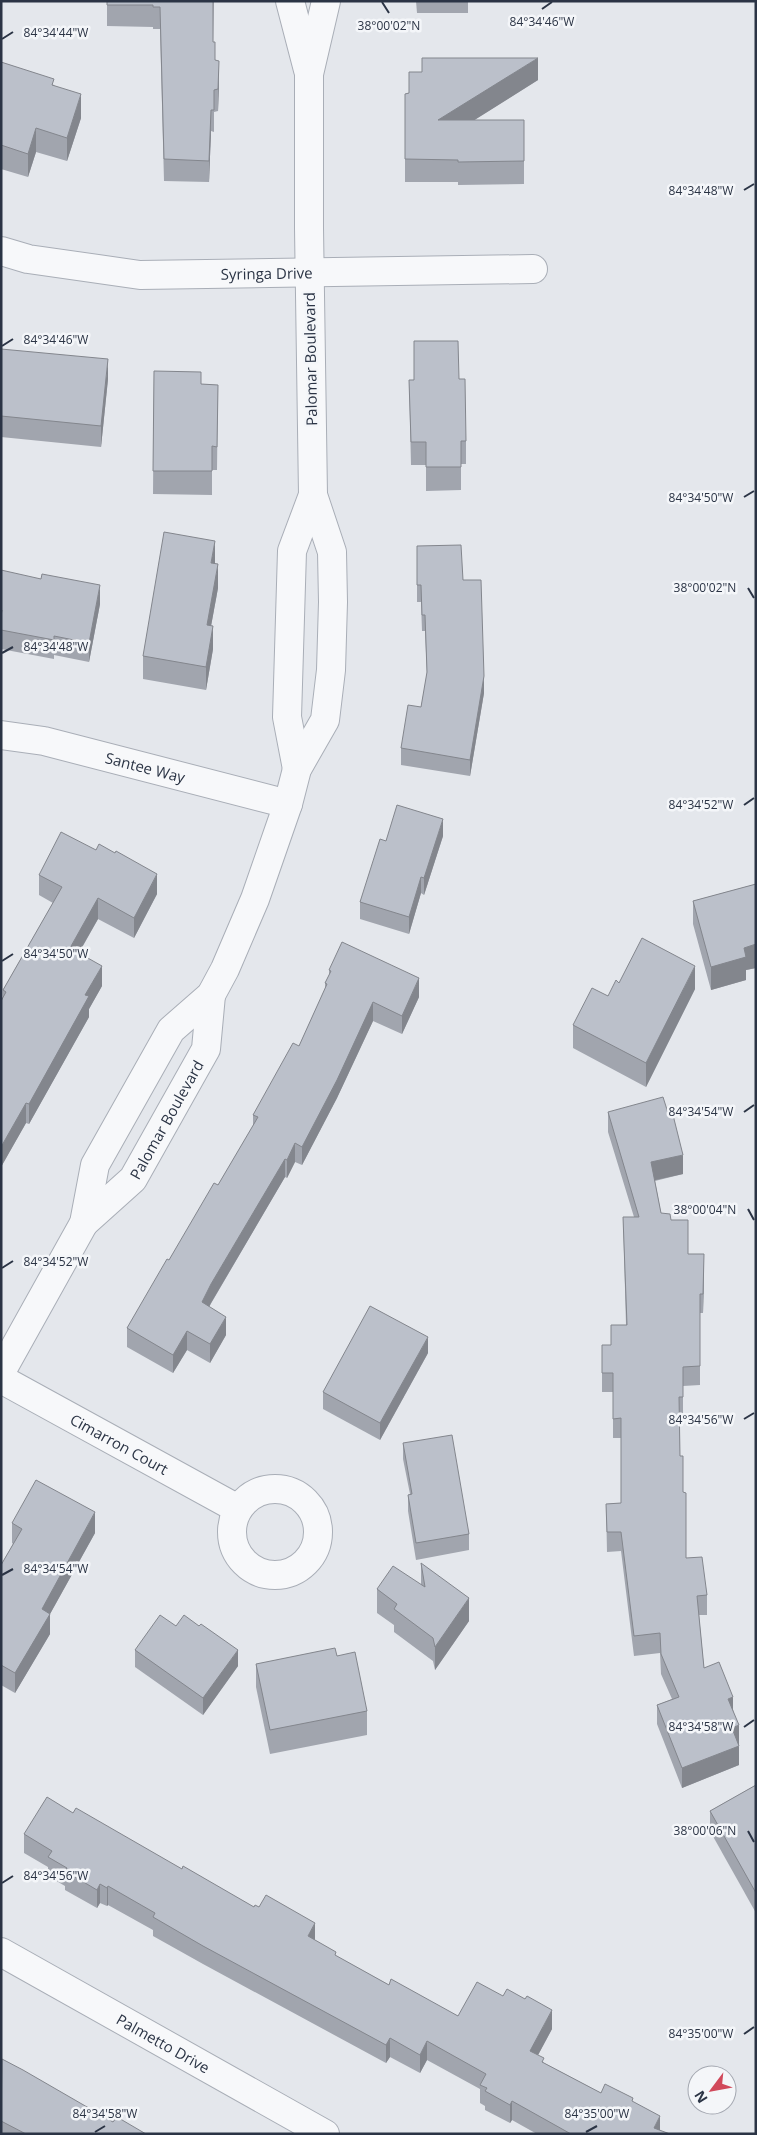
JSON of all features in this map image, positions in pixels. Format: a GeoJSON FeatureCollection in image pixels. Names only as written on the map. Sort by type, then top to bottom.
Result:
{"type":"FeatureCollection","features":[{"type":"Feature","properties":{"kind":"street","name":"Palomar Boulevard"},"geometry":{"type":"LineString","coordinates":[[290,1],[309,74]]}},
{"type":"Feature","properties":{"kind":"street","name":"Palomar Boulevard"},"geometry":{"type":"LineString","coordinates":[[1,1372],[84,1223],[95,1166],[171,1030],[211,995],[225,969],[255,899],[288,804],[297,769],[325,720],[331,670],[334,602],[332,552],[313,495],[309,274],[309,74],[326,1]]}},
{"type":"Feature","properties":{"kind":"street","name":"Syringa Drive"},"geometry":{"type":"LineString","coordinates":[[1,251],[28,259],[140,276],[533,269]]}},
{"type":"Feature","properties":{"kind":"street","name":"Palomar Boulevard"},"geometry":{"type":"LineString","coordinates":[[297,769],[287,718],[292,551],[313,495]]}},
{"type":"Feature","properties":{"kind":"street","name":"Santee Way"},"geometry":{"type":"LineString","coordinates":[[1,735],[44,741],[288,804]]}},
{"type":"Feature","properties":{"kind":"street","name":"Palomar Boulevard"},"geometry":{"type":"LineString","coordinates":[[84,1223],[133,1179],[206,1049],[211,995]]}},
{"type":"Feature","properties":{"kind":"street","name":"Cimarron Court"},"geometry":{"type":"LineString","coordinates":[[1,1379],[238,1509]]}},
{"type":"Feature","properties":{"kind":"street","name":"Palmetto Drive"},"geometry":{"type":"LineString","coordinates":[[1,1952],[325,2134]]}},
{"type":"Feature","properties":{"kind":"building"},"geometry":{"type":"Polygon","coordinates":[[[107,1],[213,1],[213,42],[215,42],[215,60],[219,61],[218,89],[214,90],[214,110],[211,110],[209,161],[164,159],[160,7],[153,7],[153,5],[107,5],[107,1]]]}},
{"type":"Feature","properties":{"kind":"building"},"geometry":{"type":"Polygon","coordinates":[[[422,58],[538,58],[438,120],[524,120],[524,161],[458,162],[458,160],[405,159],[405,94],[409,93],[409,72],[422,72],[422,58]]]}},
{"type":"Feature","properties":{"kind":"building"},"geometry":{"type":"Polygon","coordinates":[[[1,62],[54,79],[52,85],[81,94],[67,138],[36,128],[28,154],[1,145],[1,62]]]}},
{"type":"Feature","properties":{"kind":"building"},"geometry":{"type":"Polygon","coordinates":[[[414,341],[458,341],[459,379],[465,379],[466,441],[461,441],[461,467],[426,467],[426,442],[411,442],[409,380],[414,380],[414,341]]]}},
{"type":"Feature","properties":{"kind":"building"},"geometry":{"type":"Polygon","coordinates":[[[1,349],[108,359],[101,426],[1,416],[1,349]]]}},
{"type":"Feature","properties":{"kind":"building"},"geometry":{"type":"Polygon","coordinates":[[[154,371],[201,372],[201,384],[218,385],[217,447],[212,446],[212,471],[153,471],[154,371]]]}},
{"type":"Feature","properties":{"kind":"building"},"geometry":{"type":"Polygon","coordinates":[[[164,532],[215,541],[211,563],[218,564],[207,625],[213,626],[206,667],[143,656],[164,532]]]}},
{"type":"Feature","properties":{"kind":"building"},"geometry":{"type":"Polygon","coordinates":[[[461,545],[463,580],[481,580],[484,676],[470,760],[401,748],[408,705],[421,707],[427,672],[425,615],[422,615],[421,585],[417,585],[417,546],[461,545]]]}},
{"type":"Feature","properties":{"kind":"building"},"geometry":{"type":"Polygon","coordinates":[[[1,570],[41,579],[42,574],[100,585],[89,643],[54,636],[54,640],[1,630],[1,570]]]}},
{"type":"Feature","properties":{"kind":"building"},"geometry":{"type":"Polygon","coordinates":[[[397,805],[443,819],[424,878],[421,877],[409,917],[360,902],[380,839],[386,841],[397,805]]]}},
{"type":"Feature","properties":{"kind":"building"},"geometry":{"type":"Polygon","coordinates":[[[61,832],[96,850],[99,844],[115,853],[116,851],[157,874],[134,918],[98,898],[70,948],[102,966],[85,995],[89,996],[29,1104],[26,1103],[1,1147],[1,1001],[6,992],[3,990],[62,887],[39,875],[61,832]]]}},
{"type":"Feature","properties":{"kind":"building"},"geometry":{"type":"Polygon","coordinates":[[[756,884],[756,944],[744,948],[746,957],[711,967],[693,901],[756,884]]]}},
{"type":"Feature","properties":{"kind":"building"},"geometry":{"type":"Polygon","coordinates":[[[642,938],[695,966],[646,1063],[573,1025],[592,988],[608,996],[616,980],[619,983],[642,938]]]}},
{"type":"Feature","properties":{"kind":"building"},"geometry":{"type":"Polygon","coordinates":[[[342,942],[419,978],[402,1016],[373,1002],[337,1080],[302,1147],[295,1143],[287,1160],[285,1159],[202,1302],[226,1317],[210,1344],[187,1331],[173,1355],[127,1328],[214,1183],[218,1185],[258,1117],[253,1115],[293,1043],[299,1046],[327,984],[325,983],[331,971],[329,970],[342,942]]]}},
{"type":"Feature","properties":{"kind":"building"},"geometry":{"type":"Polygon","coordinates":[[[663,1097],[669,1116],[673,1115],[683,1155],[651,1162],[661,1213],[670,1214],[671,1220],[688,1220],[688,1254],[704,1254],[703,1294],[700,1294],[700,1366],[683,1367],[683,1397],[679,1397],[680,1456],[683,1456],[683,1492],[686,1493],[686,1558],[702,1557],[707,1595],[697,1596],[704,1668],[719,1662],[733,1697],[728,1699],[739,1725],[732,1728],[739,1746],[682,1768],[657,1705],[679,1697],[661,1654],[660,1633],[634,1636],[621,1532],[607,1532],[606,1504],[621,1503],[621,1418],[613,1419],[613,1373],[602,1373],[602,1345],[611,1345],[611,1325],[627,1325],[623,1217],[639,1217],[608,1112],[663,1097]]]}},
{"type":"Feature","properties":{"kind":"building"},"geometry":{"type":"Polygon","coordinates":[[[370,1306],[428,1337],[380,1423],[323,1392],[370,1306]]]}},
{"type":"Feature","properties":{"kind":"building"},"geometry":{"type":"Polygon","coordinates":[[[452,1435],[469,1534],[416,1543],[408,1495],[412,1494],[403,1443],[452,1435]]]}},
{"type":"Feature","properties":{"kind":"building"},"geometry":{"type":"Polygon","coordinates":[[[36,1480],[95,1512],[42,1609],[50,1614],[15,1673],[1,1665],[1,1565],[22,1529],[12,1523],[36,1480]]]}},
{"type":"Feature","properties":{"kind":"building"},"geometry":{"type":"Polygon","coordinates":[[[421,1563],[469,1598],[435,1647],[433,1638],[394,1609],[397,1604],[377,1589],[393,1566],[425,1587],[421,1563]]]}},
{"type":"Feature","properties":{"kind":"building"},"geometry":{"type":"Polygon","coordinates":[[[160,1615],[176,1626],[184,1615],[199,1626],[201,1624],[238,1650],[203,1698],[135,1650],[160,1615]]]}},
{"type":"Feature","properties":{"kind":"building"},"geometry":{"type":"Polygon","coordinates":[[[335,1648],[337,1656],[355,1652],[367,1711],[270,1730],[256,1664],[335,1648]]]}},
{"type":"Feature","properties":{"kind":"building"},"geometry":{"type":"Polygon","coordinates":[[[756,1785],[756,1893],[710,1811],[756,1785]]]}},
{"type":"Feature","properties":{"kind":"building"},"geometry":{"type":"Polygon","coordinates":[[[47,1797],[73,1813],[76,1808],[182,1869],[183,1866],[254,1907],[255,1905],[259,1907],[266,1895],[315,1923],[308,1936],[336,1952],[335,1955],[389,1985],[391,1979],[458,2016],[477,1982],[503,1996],[507,1989],[525,1999],[527,1996],[552,2010],[530,2051],[544,2058],[542,2062],[601,2093],[605,2084],[633,2098],[632,2101],[660,2116],[654,2128],[670,2134],[571,2134],[512,2101],[510,2105],[485,2091],[487,2088],[480,2085],[486,2074],[427,2041],[420,2055],[390,2038],[386,2045],[203,1946],[153,1917],[155,1913],[108,1886],[107,1888],[100,1884],[97,1890],[65,1871],[67,1868],[48,1857],[52,1851],[24,1834],[47,1797]]]}},
{"type":"Feature","properties":{"kind":"building"},"geometry":{"type":"Polygon","coordinates":[[[2,2059],[113,2122],[117,2117],[146,2134],[26,2134],[1,2121],[2,2059]]]}}]}
